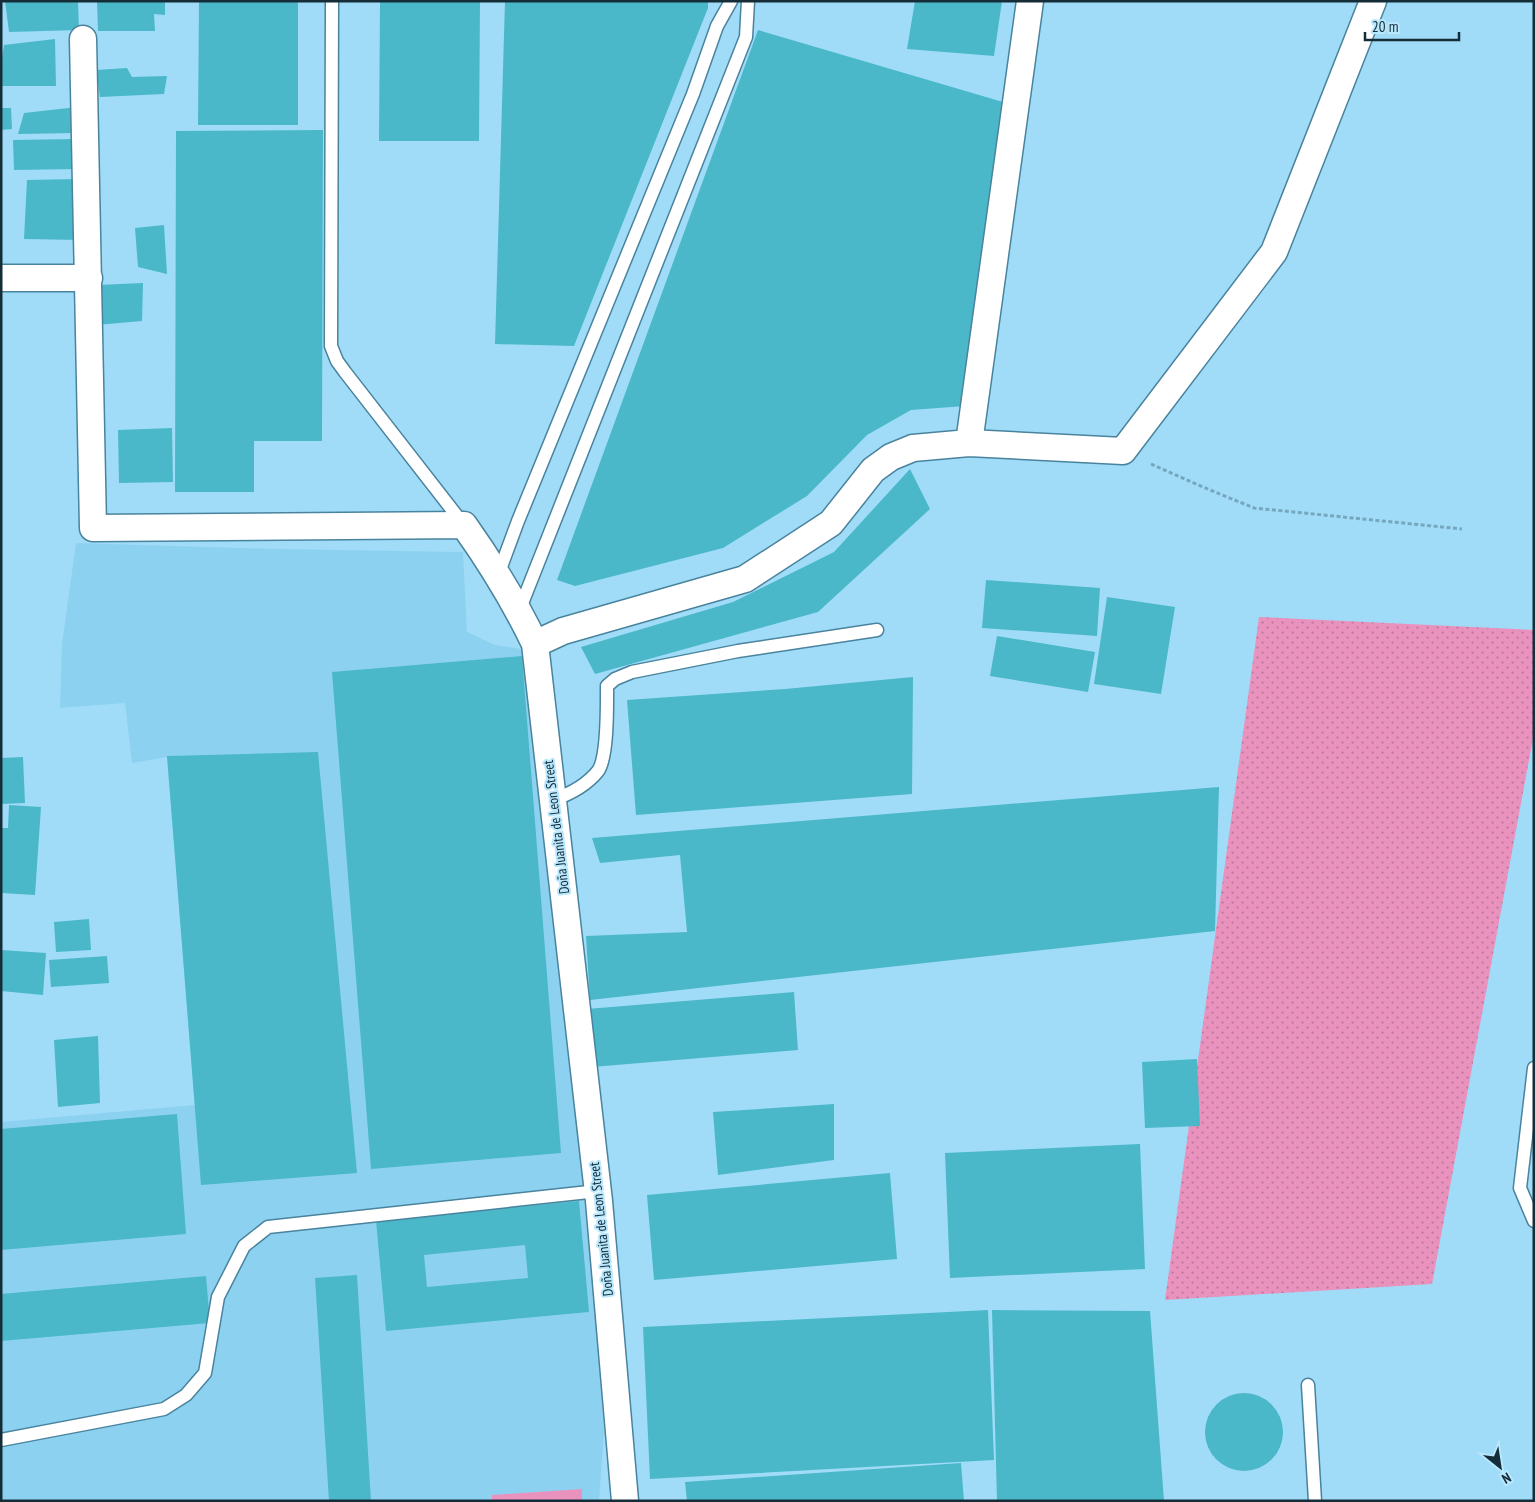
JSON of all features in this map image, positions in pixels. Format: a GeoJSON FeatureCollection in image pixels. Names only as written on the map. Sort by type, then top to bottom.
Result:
{"type":"FeatureCollection","features":[{"type":"Feature","properties":{"kind":"street"},"geometry":{"type":"LineString","coordinates":[[969,443],[1030,1]]}},
{"type":"Feature","properties":{"kind":"street"},"geometry":{"type":"LineString","coordinates":[[535,644],[563,630],[745,579],[832,523],[873,470],[890,457],[914,448],[969,443],[1123,451],[1274,252],[1373,1]]}},
{"type":"Feature","properties":{"kind":"street"},"geometry":{"type":"LineString","coordinates":[[83,39],[93,528],[464,524]]}},
{"type":"Feature","properties":{"kind":"street"},"geometry":{"type":"LineString","coordinates":[[1,278],[89,278]]}},
{"type":"Feature","properties":{"kind":"street","name":"Doña Juanita de Leon Street"},"geometry":{"type":"LineString","coordinates":[[464,524],[519,611],[535,644],[598,1191],[625,1501]]}},
{"type":"Feature","properties":{"kind":"lane"},"geometry":{"type":"LineString","coordinates":[[332,1],[331,346],[337,361],[345,372],[464,524]]}},
{"type":"Feature","properties":{"kind":"lane"},"geometry":{"type":"LineString","coordinates":[[498,576],[522,512],[693,94],[717,26],[731,1]]}},
{"type":"Feature","properties":{"kind":"lane"},"geometry":{"type":"LineString","coordinates":[[519,611],[746,37],[748,1]]}},
{"type":"Feature","properties":{"kind":"lane"},"geometry":{"type":"LineString","coordinates":[[553,800],[569,794],[584,784],[599,770],[604,749],[607,686],[615,678],[632,672],[738,651],[877,630]]}},
{"type":"Feature","properties":{"kind":"lane"},"geometry":{"type":"LineString","coordinates":[[1534,1068],[1520,1188],[1534,1221]]}},
{"type":"Feature","properties":{"kind":"lane"},"geometry":{"type":"LineString","coordinates":[[1,1440],[164,1409],[186,1395],[205,1373],[218,1297],[244,1246],[268,1226],[598,1191]]}},
{"type":"Feature","properties":{"kind":"lane"},"geometry":{"type":"LineString","coordinates":[[1308,1385],[1315,1501]]}},
{"type":"Feature","properties":{"kind":"path"},"geometry":{"type":"LineString","coordinates":[[1123,451],[1203,488],[1254,508],[1462,529]]}},
{"type":"Feature","properties":{"kind":"shaded area"},"geometry":{"type":"Polygon","coordinates":[[[76,543],[463,552],[467,632],[495,645],[528,650],[597,1326],[604,1432],[599,1501],[1,1501],[1,1122],[195,1105],[167,757],[132,763],[125,703],[60,708],[62,644],[76,543]]]}},
{"type":"Feature","properties":{"kind":"shaded area"},"geometry":{"type":"Polygon","coordinates":[[[1259,617],[1534,630],[1534,733],[1432,1284],[1165,1300],[1259,617]]]}},
{"type":"Feature","properties":{"kind":"shaded area"},"geometry":{"type":"Polygon","coordinates":[[[582,1489],[582,1501],[492,1501],[492,1495],[582,1489]]]}},
{"type":"Feature","properties":{"kind":"building"},"geometry":{"type":"Polygon","coordinates":[[[5,1],[78,1],[79,30],[9,32],[5,1]]]}},
{"type":"Feature","properties":{"kind":"building"},"geometry":{"type":"Polygon","coordinates":[[[97,1],[165,1],[165,15],[154,14],[155,31],[98,31],[97,1]]]}},
{"type":"Feature","properties":{"kind":"building"},"geometry":{"type":"Polygon","coordinates":[[[199,1],[298,1],[298,125],[198,125],[199,1]]]}},
{"type":"Feature","properties":{"kind":"building"},"geometry":{"type":"Polygon","coordinates":[[[380,1],[480,1],[479,141],[379,141],[380,1]]]}},
{"type":"Feature","properties":{"kind":"building"},"geometry":{"type":"Polygon","coordinates":[[[505,1],[708,1],[708,8],[574,346],[495,344],[505,1]]]}},
{"type":"Feature","properties":{"kind":"building"},"geometry":{"type":"Polygon","coordinates":[[[915,1],[1002,1],[994,56],[907,49],[915,1]]]}},
{"type":"Feature","properties":{"kind":"building"},"geometry":{"type":"Polygon","coordinates":[[[758,30],[1003,102],[965,406],[911,410],[867,435],[807,496],[723,548],[575,586],[557,580],[758,30]]]}},
{"type":"Feature","properties":{"kind":"building"},"geometry":{"type":"Polygon","coordinates":[[[55,39],[56,86],[1,86],[1,65],[4,45],[55,39]]]}},
{"type":"Feature","properties":{"kind":"building"},"geometry":{"type":"Polygon","coordinates":[[[127,68],[132,77],[167,76],[164,94],[100,97],[96,70],[127,68]]]}},
{"type":"Feature","properties":{"kind":"building"},"geometry":{"type":"Polygon","coordinates":[[[77,107],[76,133],[18,134],[24,113],[77,107]]]}},
{"type":"Feature","properties":{"kind":"building"},"geometry":{"type":"Polygon","coordinates":[[[1,108],[11,108],[12,129],[1,130],[1,108]]]}},
{"type":"Feature","properties":{"kind":"building"},"geometry":{"type":"Polygon","coordinates":[[[323,130],[322,441],[254,441],[254,492],[175,492],[176,131],[323,130]]]}},
{"type":"Feature","properties":{"kind":"building"},"geometry":{"type":"Polygon","coordinates":[[[75,139],[78,169],[14,170],[13,140],[75,139]]]}},
{"type":"Feature","properties":{"kind":"building"},"geometry":{"type":"Polygon","coordinates":[[[77,179],[81,240],[24,239],[27,180],[77,179]]]}},
{"type":"Feature","properties":{"kind":"building"},"geometry":{"type":"Polygon","coordinates":[[[164,225],[167,274],[138,267],[135,228],[164,225]]]}},
{"type":"Feature","properties":{"kind":"building"},"geometry":{"type":"Polygon","coordinates":[[[143,283],[142,321],[97,325],[98,285],[143,283]]]}},
{"type":"Feature","properties":{"kind":"building"},"geometry":{"type":"Polygon","coordinates":[[[172,428],[173,482],[119,483],[118,430],[172,428]]]}},
{"type":"Feature","properties":{"kind":"building"},"geometry":{"type":"Polygon","coordinates":[[[910,469],[930,509],[818,612],[595,674],[581,647],[733,602],[834,552],[910,469]]]}},
{"type":"Feature","properties":{"kind":"building"},"geometry":{"type":"Polygon","coordinates":[[[986,580],[1100,588],[1097,636],[982,628],[986,580]]]}},
{"type":"Feature","properties":{"kind":"building"},"geometry":{"type":"Polygon","coordinates":[[[1107,597],[1175,607],[1161,694],[1094,684],[1107,597]]]}},
{"type":"Feature","properties":{"kind":"building"},"geometry":{"type":"Polygon","coordinates":[[[997,636],[1095,652],[1088,692],[990,676],[997,636]]]}},
{"type":"Feature","properties":{"kind":"building"},"geometry":{"type":"Polygon","coordinates":[[[522,656],[561,1153],[371,1169],[332,672],[522,656]]]}},
{"type":"Feature","properties":{"kind":"building"},"geometry":{"type":"Polygon","coordinates":[[[913,677],[912,794],[636,815],[627,700],[785,689],[913,677]]]}},
{"type":"Feature","properties":{"kind":"building"},"geometry":{"type":"Polygon","coordinates":[[[318,752],[357,1173],[201,1185],[167,756],[318,752]]]}},
{"type":"Feature","properties":{"kind":"building"},"geometry":{"type":"Polygon","coordinates":[[[23,757],[25,803],[1,804],[1,758],[23,757]]]}},
{"type":"Feature","properties":{"kind":"building"},"geometry":{"type":"Polygon","coordinates":[[[1219,787],[1215,931],[590,1000],[586,936],[687,932],[680,855],[600,863],[592,838],[1219,787]]]}},
{"type":"Feature","properties":{"kind":"building"},"geometry":{"type":"Polygon","coordinates":[[[9,805],[41,807],[35,895],[1,893],[1,828],[8,828],[9,805]]]}},
{"type":"Feature","properties":{"kind":"building"},"geometry":{"type":"Polygon","coordinates":[[[89,919],[91,950],[56,952],[54,922],[89,919]]]}},
{"type":"Feature","properties":{"kind":"building"},"geometry":{"type":"Polygon","coordinates":[[[1,950],[46,953],[43,995],[1,991],[1,950]]]}},
{"type":"Feature","properties":{"kind":"building"},"geometry":{"type":"Polygon","coordinates":[[[107,956],[109,983],[51,987],[49,960],[107,956]]]}},
{"type":"Feature","properties":{"kind":"building"},"geometry":{"type":"Polygon","coordinates":[[[794,992],[798,1050],[592,1067],[587,1009],[794,992]]]}},
{"type":"Feature","properties":{"kind":"building"},"geometry":{"type":"Polygon","coordinates":[[[98,1036],[100,1103],[58,1107],[54,1040],[98,1036]]]}},
{"type":"Feature","properties":{"kind":"building"},"geometry":{"type":"Polygon","coordinates":[[[1197,1059],[1200,1126],[1145,1128],[1142,1062],[1197,1059]]]}},
{"type":"Feature","properties":{"kind":"building"},"geometry":{"type":"Polygon","coordinates":[[[834,1104],[834,1160],[718,1175],[713,1112],[834,1104]]]}},
{"type":"Feature","properties":{"kind":"building"},"geometry":{"type":"Polygon","coordinates":[[[177,1114],[186,1234],[1,1250],[1,1129],[177,1114]]]}},
{"type":"Feature","properties":{"kind":"building"},"geometry":{"type":"Polygon","coordinates":[[[1140,1144],[1145,1269],[950,1278],[945,1153],[1140,1144]]]}},
{"type":"Feature","properties":{"kind":"building"},"geometry":{"type":"Polygon","coordinates":[[[890,1173],[897,1259],[654,1280],[647,1195],[890,1173]]]}},
{"type":"Feature","properties":{"kind":"building"},"geometry":{"type":"Polygon","coordinates":[[[579,1201],[589,1312],[386,1331],[376,1220],[579,1201]],[[525,1245],[424,1255],[427,1287],[528,1278],[525,1245]]]}},
{"type":"Feature","properties":{"kind":"building"},"geometry":{"type":"Polygon","coordinates":[[[357,1275],[371,1501],[329,1501],[315,1278],[357,1275]]]}},
{"type":"Feature","properties":{"kind":"building"},"geometry":{"type":"Polygon","coordinates":[[[206,1276],[210,1323],[1,1341],[1,1294],[206,1276]]]}},
{"type":"Feature","properties":{"kind":"building"},"geometry":{"type":"Polygon","coordinates":[[[988,1310],[994,1460],[650,1479],[643,1327],[988,1310]]]}},
{"type":"Feature","properties":{"kind":"building"},"geometry":{"type":"Polygon","coordinates":[[[992,1310],[1150,1311],[1164,1501],[997,1501],[992,1310]]]}},
{"type":"Feature","properties":{"kind":"building"},"geometry":{"type":"Polygon","coordinates":[[[1244,1393],[1259,1396],[1272,1404],[1280,1417],[1283,1432],[1280,1447],[1272,1460],[1259,1468],[1244,1471],[1229,1468],[1216,1460],[1208,1447],[1205,1432],[1208,1417],[1216,1404],[1229,1396],[1244,1393]]]}},
{"type":"Feature","properties":{"kind":"building"},"geometry":{"type":"Polygon","coordinates":[[[961,1463],[964,1501],[687,1501],[685,1482],[961,1463]]]}}]}
